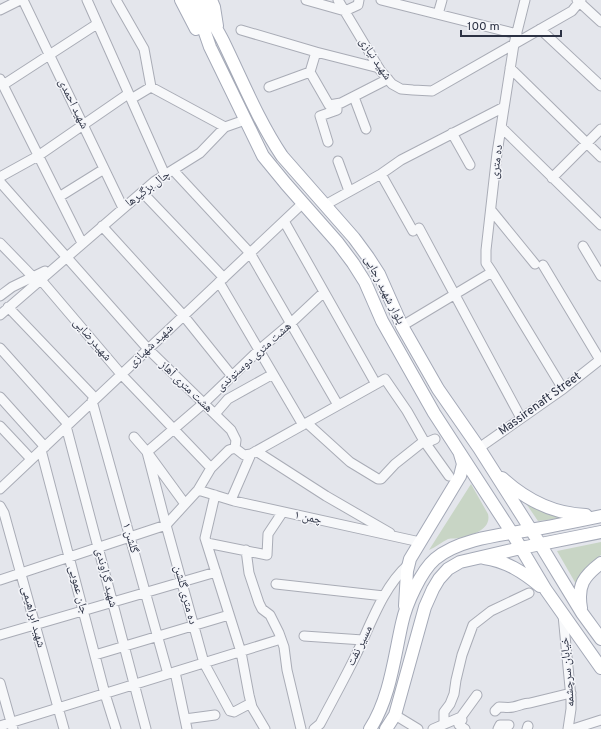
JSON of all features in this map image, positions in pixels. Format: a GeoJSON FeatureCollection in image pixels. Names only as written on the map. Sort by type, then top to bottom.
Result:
{"type":"FeatureCollection","features":[{"type":"Feature","properties":{"kind":"main road"},"geometry":{"type":"LineString","coordinates":[[181,0],[194,27],[210,47]]}},
{"type":"Feature","properties":{"kind":"main road","name":"بلوار شهید رجایی"},"geometry":{"type":"LineString","coordinates":[[191,0],[202,24],[210,47],[263,156],[338,242],[367,286],[382,321],[434,413],[512,533],[546,590]]}},
{"type":"Feature","properties":{"kind":"main road","name":"بلوار شهید رجایی"},"geometry":{"type":"LineString","coordinates":[[201,0],[219,33],[273,143],[282,156],[363,248],[381,279],[402,326],[438,389],[491,467],[582,613],[601,639]]}},
{"type":"Feature","properties":{"kind":"main road"},"geometry":{"type":"LineString","coordinates":[[211,0],[214,7],[219,33]]}},
{"type":"Feature","properties":{"kind":"main road"},"geometry":{"type":"LineString","coordinates":[[367,286],[381,279]]}},
{"type":"Feature","properties":{"kind":"main road"},"geometry":{"type":"LineString","coordinates":[[370,729],[376,720],[386,695],[405,611],[408,565],[420,542],[451,492],[462,470],[462,459],[456,445]]}},
{"type":"Feature","properties":{"kind":"main road"},"geometry":{"type":"LineString","coordinates":[[491,467],[516,489],[538,503],[553,510],[601,516]]}},
{"type":"Feature","properties":{"kind":"main road"},"geometry":{"type":"LineString","coordinates":[[405,611],[424,571],[437,558],[447,551],[484,538],[601,516]]}},
{"type":"Feature","properties":{"kind":"main road"},"geometry":{"type":"LineString","coordinates":[[601,516],[596,520],[595,525],[601,531]]}},
{"type":"Feature","properties":{"kind":"main road"},"geometry":{"type":"LineString","coordinates":[[386,729],[395,715],[425,607],[432,589],[439,578],[448,569],[460,562],[601,531]]}},
{"type":"Feature","properties":{"kind":"main road"},"geometry":{"type":"LineString","coordinates":[[481,557],[506,564],[523,573],[546,590],[601,668]]}},
{"type":"Feature","properties":{"kind":"main road"},"geometry":{"type":"LineString","coordinates":[[582,613],[579,599],[581,584],[590,572],[601,563]]}},
{"type":"Feature","properties":{"kind":"street"},"geometry":{"type":"LineString","coordinates":[[0,10],[8,3],[22,0]]}},
{"type":"Feature","properties":{"kind":"street","name":"شهید احمدی"},"geometry":{"type":"LineString","coordinates":[[22,0],[123,208]]}},
{"type":"Feature","properties":{"kind":"street"},"geometry":{"type":"LineString","coordinates":[[87,0],[130,96],[169,173],[250,253],[338,405]]}},
{"type":"Feature","properties":{"kind":"street"},"geometry":{"type":"LineString","coordinates":[[116,0],[144,49],[151,87]]}},
{"type":"Feature","properties":{"kind":"street"},"geometry":{"type":"LineString","coordinates":[[306,0],[345,11],[358,5],[359,0]]}},
{"type":"Feature","properties":{"kind":"street","name":"شهید نیازی"},"geometry":{"type":"LineString","coordinates":[[338,0],[379,68],[392,84],[401,89],[432,91],[572,11],[580,1]]}},
{"type":"Feature","properties":{"kind":"street"},"geometry":{"type":"LineString","coordinates":[[380,0],[516,34]]}},
{"type":"Feature","properties":{"kind":"street"},"geometry":{"type":"LineString","coordinates":[[438,14],[442,0]]}},
{"type":"Feature","properties":{"kind":"street","name":"ده متری"},"geometry":{"type":"LineString","coordinates":[[525,0],[514,44],[501,127],[486,250],[486,263],[489,273],[563,388]]}},
{"type":"Feature","properties":{"kind":"street"},"geometry":{"type":"LineString","coordinates":[[580,1],[601,22]]}},
{"type":"Feature","properties":{"kind":"street"},"geometry":{"type":"LineString","coordinates":[[82,243],[1,82],[49,55],[97,24]]}},
{"type":"Feature","properties":{"kind":"street"},"geometry":{"type":"LineString","coordinates":[[540,29],[601,86]]}},
{"type":"Feature","properties":{"kind":"street"},"geometry":{"type":"LineString","coordinates":[[241,30],[316,52],[379,68]]}},
{"type":"Feature","properties":{"kind":"street"},"geometry":{"type":"LineString","coordinates":[[316,52],[310,72],[329,105],[337,104],[354,97],[388,79]]}},
{"type":"Feature","properties":{"kind":"street"},"geometry":{"type":"LineString","coordinates":[[510,68],[601,157]]}},
{"type":"Feature","properties":{"kind":"street"},"geometry":{"type":"LineString","coordinates":[[269,87],[310,72]]}},
{"type":"Feature","properties":{"kind":"street"},"geometry":{"type":"LineString","coordinates":[[0,177],[38,156],[83,125],[130,96],[151,87]]}},
{"type":"Feature","properties":{"kind":"street"},"geometry":{"type":"LineString","coordinates":[[151,87],[225,128]]}},
{"type":"Feature","properties":{"kind":"street"},"geometry":{"type":"LineString","coordinates":[[354,97],[366,129]]}},
{"type":"Feature","properties":{"kind":"street"},"geometry":{"type":"LineString","coordinates":[[328,142],[320,116],[336,110],[337,104]]}},
{"type":"Feature","properties":{"kind":"street"},"geometry":{"type":"LineString","coordinates":[[325,205],[381,174],[401,160],[504,107]]}},
{"type":"Feature","properties":{"kind":"street","name":"چال بزگیرها"},"geometry":{"type":"LineString","coordinates":[[0,315],[37,278],[66,257],[155,181],[200,153],[225,128],[245,120]]}},
{"type":"Feature","properties":{"kind":"street"},"geometry":{"type":"LineString","coordinates":[[501,127],[601,225]]}},
{"type":"Feature","properties":{"kind":"street"},"geometry":{"type":"LineString","coordinates":[[552,178],[601,129]]}},
{"type":"Feature","properties":{"kind":"street"},"geometry":{"type":"LineString","coordinates":[[452,134],[470,165]]}},
{"type":"Feature","properties":{"kind":"street"},"geometry":{"type":"LineString","coordinates":[[338,161],[349,191]]}},
{"type":"Feature","properties":{"kind":"street"},"geometry":{"type":"LineString","coordinates":[[59,197],[104,169]]}},
{"type":"Feature","properties":{"kind":"street"},"geometry":{"type":"LineString","coordinates":[[381,174],[416,230],[453,294],[521,418]]}},
{"type":"Feature","properties":{"kind":"street","name":"هشت متری آهاز"},"geometry":{"type":"LineString","coordinates":[[0,182],[148,349],[231,430],[236,440],[236,448]]}},
{"type":"Feature","properties":{"kind":"street"},"geometry":{"type":"LineString","coordinates":[[142,192],[221,280],[258,350],[305,424],[350,462],[380,479],[395,464],[424,442],[435,439]]}},
{"type":"Feature","properties":{"kind":"street","name":"شهید شهبازی"},"geometry":{"type":"LineString","coordinates":[[0,489],[303,203]]}},
{"type":"Feature","properties":{"kind":"street"},"geometry":{"type":"LineString","coordinates":[[491,210],[539,265],[600,359]]}},
{"type":"Feature","properties":{"kind":"street"},"geometry":{"type":"LineString","coordinates":[[284,221],[324,292],[381,382],[407,411],[424,442],[449,476]]}},
{"type":"Feature","properties":{"kind":"street"},"geometry":{"type":"LineString","coordinates":[[102,226],[183,316],[232,376]]}},
{"type":"Feature","properties":{"kind":"street","name":"شهیدرضایی"},"geometry":{"type":"LineString","coordinates":[[0,243],[37,278],[121,374],[211,468]]}},
{"type":"Feature","properties":{"kind":"street"},"geometry":{"type":"LineString","coordinates":[[583,246],[601,276]]}},
{"type":"Feature","properties":{"kind":"street"},"geometry":{"type":"LineString","coordinates":[[402,326],[489,273]]}},
{"type":"Feature","properties":{"kind":"street","name":"چال بزگیرها"},"geometry":{"type":"LineString","coordinates":[[0,296],[12,287],[37,278]]}},
{"type":"Feature","properties":{"kind":"street","name":"هشت متری دوستوندی"},"geometry":{"type":"LineString","coordinates":[[147,452],[204,403],[258,350],[291,323],[324,292]]}},
{"type":"Feature","properties":{"kind":"street"},"geometry":{"type":"LineString","coordinates":[[8,307],[94,400]]}},
{"type":"Feature","properties":{"kind":"street"},"geometry":{"type":"LineString","coordinates":[[0,348],[67,425]]}},
{"type":"Feature","properties":{"kind":"street","name":"Massirenaft Street"},"geometry":{"type":"LineString","coordinates":[[478,448],[563,388],[600,359]]}},
{"type":"Feature","properties":{"kind":"street"},"geometry":{"type":"LineString","coordinates":[[215,414],[228,399],[273,374]]}},
{"type":"Feature","properties":{"kind":"street"},"geometry":{"type":"LineString","coordinates":[[0,580],[166,526],[198,490],[211,468],[229,450],[236,448],[244,455],[254,453],[381,382]]}},
{"type":"Feature","properties":{"kind":"street"},"geometry":{"type":"LineString","coordinates":[[0,397],[43,448]]}},
{"type":"Feature","properties":{"kind":"street","name":"گلشن ۱"},"geometry":{"type":"LineString","coordinates":[[94,400],[145,592],[158,636],[172,673],[187,729]]}},
{"type":"Feature","properties":{"kind":"street","name":"شهید گراوندی"},"geometry":{"type":"LineString","coordinates":[[67,425],[123,646],[146,729]]}},
{"type":"Feature","properties":{"kind":"street"},"geometry":{"type":"LineString","coordinates":[[0,426],[31,459]]}},
{"type":"Feature","properties":{"kind":"street"},"geometry":{"type":"LineString","coordinates":[[134,437],[147,452],[185,504]]}},
{"type":"Feature","properties":{"kind":"street","name":"جان عمویی"},"geometry":{"type":"LineString","coordinates":[[43,448],[94,655],[116,729]]}},
{"type":"Feature","properties":{"kind":"street","name":"ده متری گلشن"},"geometry":{"type":"LineString","coordinates":[[147,452],[204,663],[230,711],[234,712],[251,703]]}},
{"type":"Feature","properties":{"kind":"street"},"geometry":{"type":"LineString","coordinates":[[231,500],[254,453]]}},
{"type":"Feature","properties":{"kind":"street"},"geometry":{"type":"LineString","coordinates":[[254,453],[385,529],[394,536]]}},
{"type":"Feature","properties":{"kind":"street","name":"چمن ۱"},"geometry":{"type":"LineString","coordinates":[[198,490],[231,500],[282,512],[420,542]]}},
{"type":"Feature","properties":{"kind":"street"},"geometry":{"type":"LineString","coordinates":[[215,495],[206,540],[241,652],[251,703],[265,729]]}},
{"type":"Feature","properties":{"kind":"street","name":"شهید ابراهیمی"},"geometry":{"type":"LineString","coordinates":[[0,506],[4,513],[64,729]]}},
{"type":"Feature","properties":{"kind":"street"},"geometry":{"type":"LineString","coordinates":[[206,540],[268,555],[268,534],[282,512]]}},
{"type":"Feature","properties":{"kind":"street"},"geometry":{"type":"LineString","coordinates":[[246,550],[249,573],[259,603],[262,609],[270,615],[281,639],[301,729]]}},
{"type":"Feature","properties":{"kind":"street","name":"مسیر نفت"},"geometry":{"type":"LineString","coordinates":[[314,729],[320,724],[393,580],[408,565]]}},
{"type":"Feature","properties":{"kind":"street"},"geometry":{"type":"LineString","coordinates":[[0,635],[216,572]]}},
{"type":"Feature","properties":{"kind":"street"},"geometry":{"type":"LineString","coordinates":[[276,584],[384,596]]}},
{"type":"Feature","properties":{"kind":"street"},"geometry":{"type":"LineString","coordinates":[[444,724],[444,712],[450,704],[454,694],[462,655],[472,626],[491,610],[529,593]]}},
{"type":"Feature","properties":{"kind":"street","name":"خیابان سرچشمه"},"geometry":{"type":"LineString","coordinates":[[563,614],[571,693],[571,709],[568,729]]}},
{"type":"Feature","properties":{"kind":"street"},"geometry":{"type":"LineString","coordinates":[[94,655],[229,615]]}},
{"type":"Feature","properties":{"kind":"street"},"geometry":{"type":"LineString","coordinates":[[304,636],[363,640]]}},
{"type":"Feature","properties":{"kind":"street"},"geometry":{"type":"LineString","coordinates":[[0,726],[12,726],[58,708],[281,639]]}},
{"type":"Feature","properties":{"kind":"street"},"geometry":{"type":"LineString","coordinates":[[0,683],[12,726]]}},
{"type":"Feature","properties":{"kind":"street"},"geometry":{"type":"LineString","coordinates":[[495,711],[499,707],[514,707],[571,693]]}},
{"type":"Feature","properties":{"kind":"street"},"geometry":{"type":"LineString","coordinates":[[433,729],[460,717],[478,695]]}},
{"type":"Feature","properties":{"kind":"street"},"geometry":{"type":"LineString","coordinates":[[185,719],[215,715]]}},
{"type":"Feature","properties":{"kind":"street"},"geometry":{"type":"LineString","coordinates":[[395,715],[418,729]]}},
{"type":"Feature","properties":{"kind":"street"},"geometry":{"type":"LineString","coordinates":[[460,717],[462,720],[459,725],[465,729]]}},
{"type":"Feature","properties":{"kind":"street"},"geometry":{"type":"LineString","coordinates":[[573,729],[596,724]]}},
{"type":"Feature","properties":{"kind":"street"},"geometry":{"type":"LineString","coordinates":[[498,729],[500,725],[509,725]]}},
{"type":"Feature","properties":{"kind":"green space"},"geometry":{"type":"Polygon","coordinates":[[[471,484],[488,514],[487,524],[474,534],[448,539],[429,550],[471,484]]]}},
{"type":"Feature","properties":{"kind":"green space"},"geometry":{"type":"Polygon","coordinates":[[[525,502],[565,518],[538,521],[525,502]]]}},
{"type":"Feature","properties":{"kind":"green space"},"geometry":{"type":"Polygon","coordinates":[[[601,542],[601,555],[587,568],[576,584],[557,551],[601,542]]]}}]}
